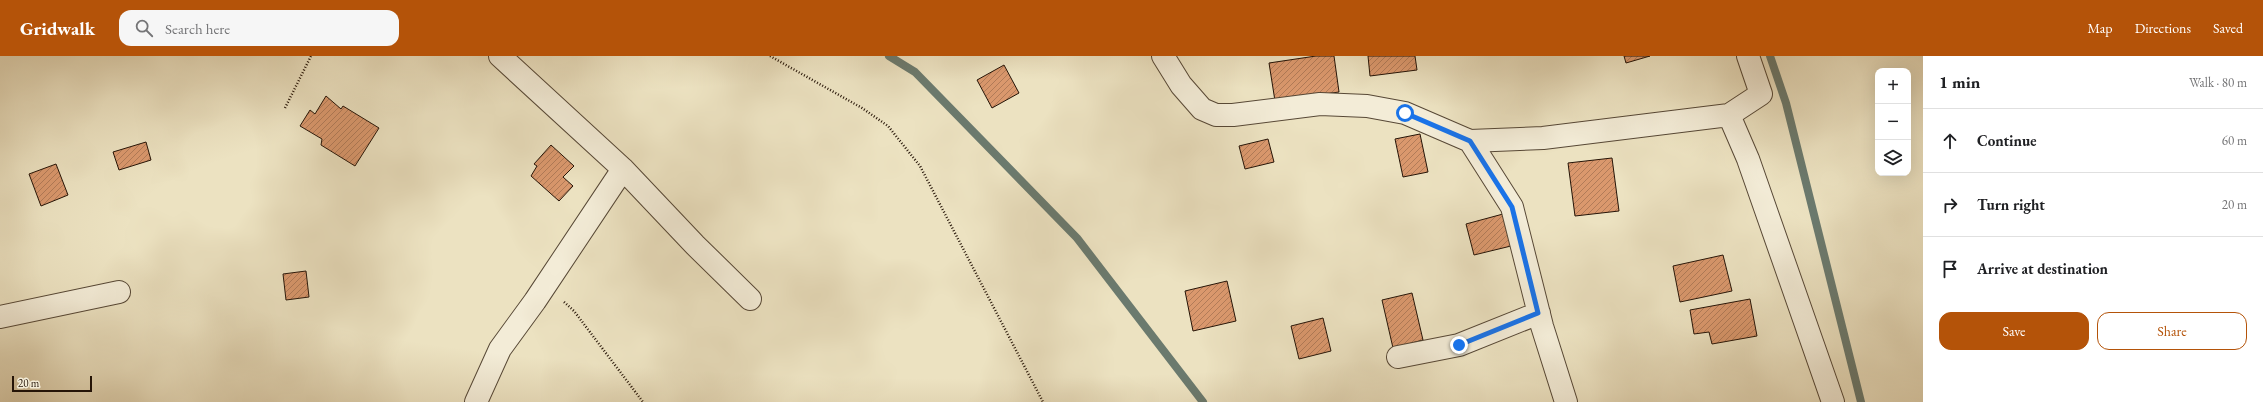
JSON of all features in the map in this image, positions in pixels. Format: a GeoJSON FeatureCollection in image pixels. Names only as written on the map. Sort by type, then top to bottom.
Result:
{"type":"FeatureCollection","features":[{"type":"Feature","properties":{"kind":"street"},"geometry":{"type":"LineString","coordinates":[[500,56],[623,168],[695,245],[750,299]]}},
{"type":"Feature","properties":{"kind":"street"},"geometry":{"type":"LineString","coordinates":[[1163,56],[1181,85],[1202,109],[1216,114],[1233,115],[1320,104],[1367,106],[1405,113],[1470,141],[1543,138],[1729,114],[1761,94],[1748,56]]}},
{"type":"Feature","properties":{"kind":"street"},"geometry":{"type":"LineString","coordinates":[[1729,114],[1748,159],[1833,402]]}},
{"type":"Feature","properties":{"kind":"street"},"geometry":{"type":"LineString","coordinates":[[1470,141],[1512,207],[1538,313],[1566,402]]}},
{"type":"Feature","properties":{"kind":"street"},"geometry":{"type":"LineString","coordinates":[[476,402],[500,349],[544,287],[623,168]]}},
{"type":"Feature","properties":{"kind":"street"},"geometry":{"type":"LineString","coordinates":[[0,317],[119,292]]}},
{"type":"Feature","properties":{"kind":"street"},"geometry":{"type":"LineString","coordinates":[[1398,357],[1459,345],[1538,313]]}},
{"type":"Feature","properties":{"kind":"path"},"geometry":{"type":"LineString","coordinates":[[285,108],[311,56]]}},
{"type":"Feature","properties":{"kind":"path"},"geometry":{"type":"LineString","coordinates":[[770,56],[862,108],[888,126],[920,166],[1043,402]]}},
{"type":"Feature","properties":{"kind":"path"},"geometry":{"type":"LineString","coordinates":[[544,287],[574,311],[643,402]]}},
{"type":"Feature","properties":{"kind":"building"},"geometry":{"type":"Polygon","coordinates":[[[1316,56],[1334,56],[1339,92],[1275,101],[1269,63],[1316,56]]]}},
{"type":"Feature","properties":{"kind":"building"},"geometry":{"type":"Polygon","coordinates":[[[1368,56],[1415,56],[1417,70],[1370,76],[1368,56]]]}},
{"type":"Feature","properties":{"kind":"building"},"geometry":{"type":"Polygon","coordinates":[[[1624,56],[1650,56],[1626,63],[1624,56]]]}},
{"type":"Feature","properties":{"kind":"building"},"geometry":{"type":"Polygon","coordinates":[[[1004,65],[1019,93],[992,108],[977,80],[1004,65]]]}},
{"type":"Feature","properties":{"kind":"building"},"geometry":{"type":"Polygon","coordinates":[[[326,96],[341,109],[343,106],[379,128],[355,166],[321,145],[322,139],[300,126],[310,110],[315,114],[326,96]]]}},
{"type":"Feature","properties":{"kind":"building"},"geometry":{"type":"Polygon","coordinates":[[[1420,134],[1428,172],[1403,177],[1395,139],[1420,134]]]}},
{"type":"Feature","properties":{"kind":"building"},"geometry":{"type":"Polygon","coordinates":[[[1268,139],[1274,162],[1245,169],[1239,146],[1268,139]]]}},
{"type":"Feature","properties":{"kind":"building"},"geometry":{"type":"Polygon","coordinates":[[[146,142],[151,160],[119,170],[113,152],[146,142]]]}},
{"type":"Feature","properties":{"kind":"building"},"geometry":{"type":"Polygon","coordinates":[[[551,145],[574,166],[563,177],[573,186],[559,201],[531,176],[537,166],[534,164],[551,145]]]}},
{"type":"Feature","properties":{"kind":"building"},"geometry":{"type":"Polygon","coordinates":[[[1612,158],[1619,211],[1575,216],[1568,163],[1612,158]]]}},
{"type":"Feature","properties":{"kind":"building"},"geometry":{"type":"Polygon","coordinates":[[[56,164],[68,195],[41,206],[29,174],[56,164]]]}},
{"type":"Feature","properties":{"kind":"building"},"geometry":{"type":"Polygon","coordinates":[[[1503,214],[1511,246],[1474,255],[1466,224],[1503,214]]]}},
{"type":"Feature","properties":{"kind":"building"},"geometry":{"type":"Polygon","coordinates":[[[1723,255],[1732,291],[1680,302],[1673,266],[1723,255]]]}},
{"type":"Feature","properties":{"kind":"building"},"geometry":{"type":"Polygon","coordinates":[[[306,271],[309,297],[286,300],[283,274],[306,271]]]}},
{"type":"Feature","properties":{"kind":"building"},"geometry":{"type":"Polygon","coordinates":[[[1227,281],[1236,321],[1193,331],[1185,291],[1227,281]]]}},
{"type":"Feature","properties":{"kind":"building"},"geometry":{"type":"Polygon","coordinates":[[[1412,293],[1423,340],[1393,348],[1382,300],[1412,293]]]}},
{"type":"Feature","properties":{"kind":"building"},"geometry":{"type":"Polygon","coordinates":[[[1750,299],[1757,336],[1712,344],[1709,332],[1694,334],[1690,310],[1750,299]]]}},
{"type":"Feature","properties":{"kind":"building"},"geometry":{"type":"Polygon","coordinates":[[[1323,318],[1331,351],[1299,359],[1291,326],[1323,318]]]}},
{"type":"Feature","properties":{"kind":"waterway"},"geometry":{"type":"LineString","coordinates":[[889,56],[915,72],[1077,238],[1203,402]]}},
{"type":"Feature","properties":{"kind":"waterway"},"geometry":{"type":"LineString","coordinates":[[1770,56],[1786,103],[1861,402]]}},
{"type":"Feature","properties":{"kind":"route"},"geometry":{"type":"LineString","coordinates":[[1405,113],[1470,141],[1512,207],[1538,313],[1459,345]]}}]}
